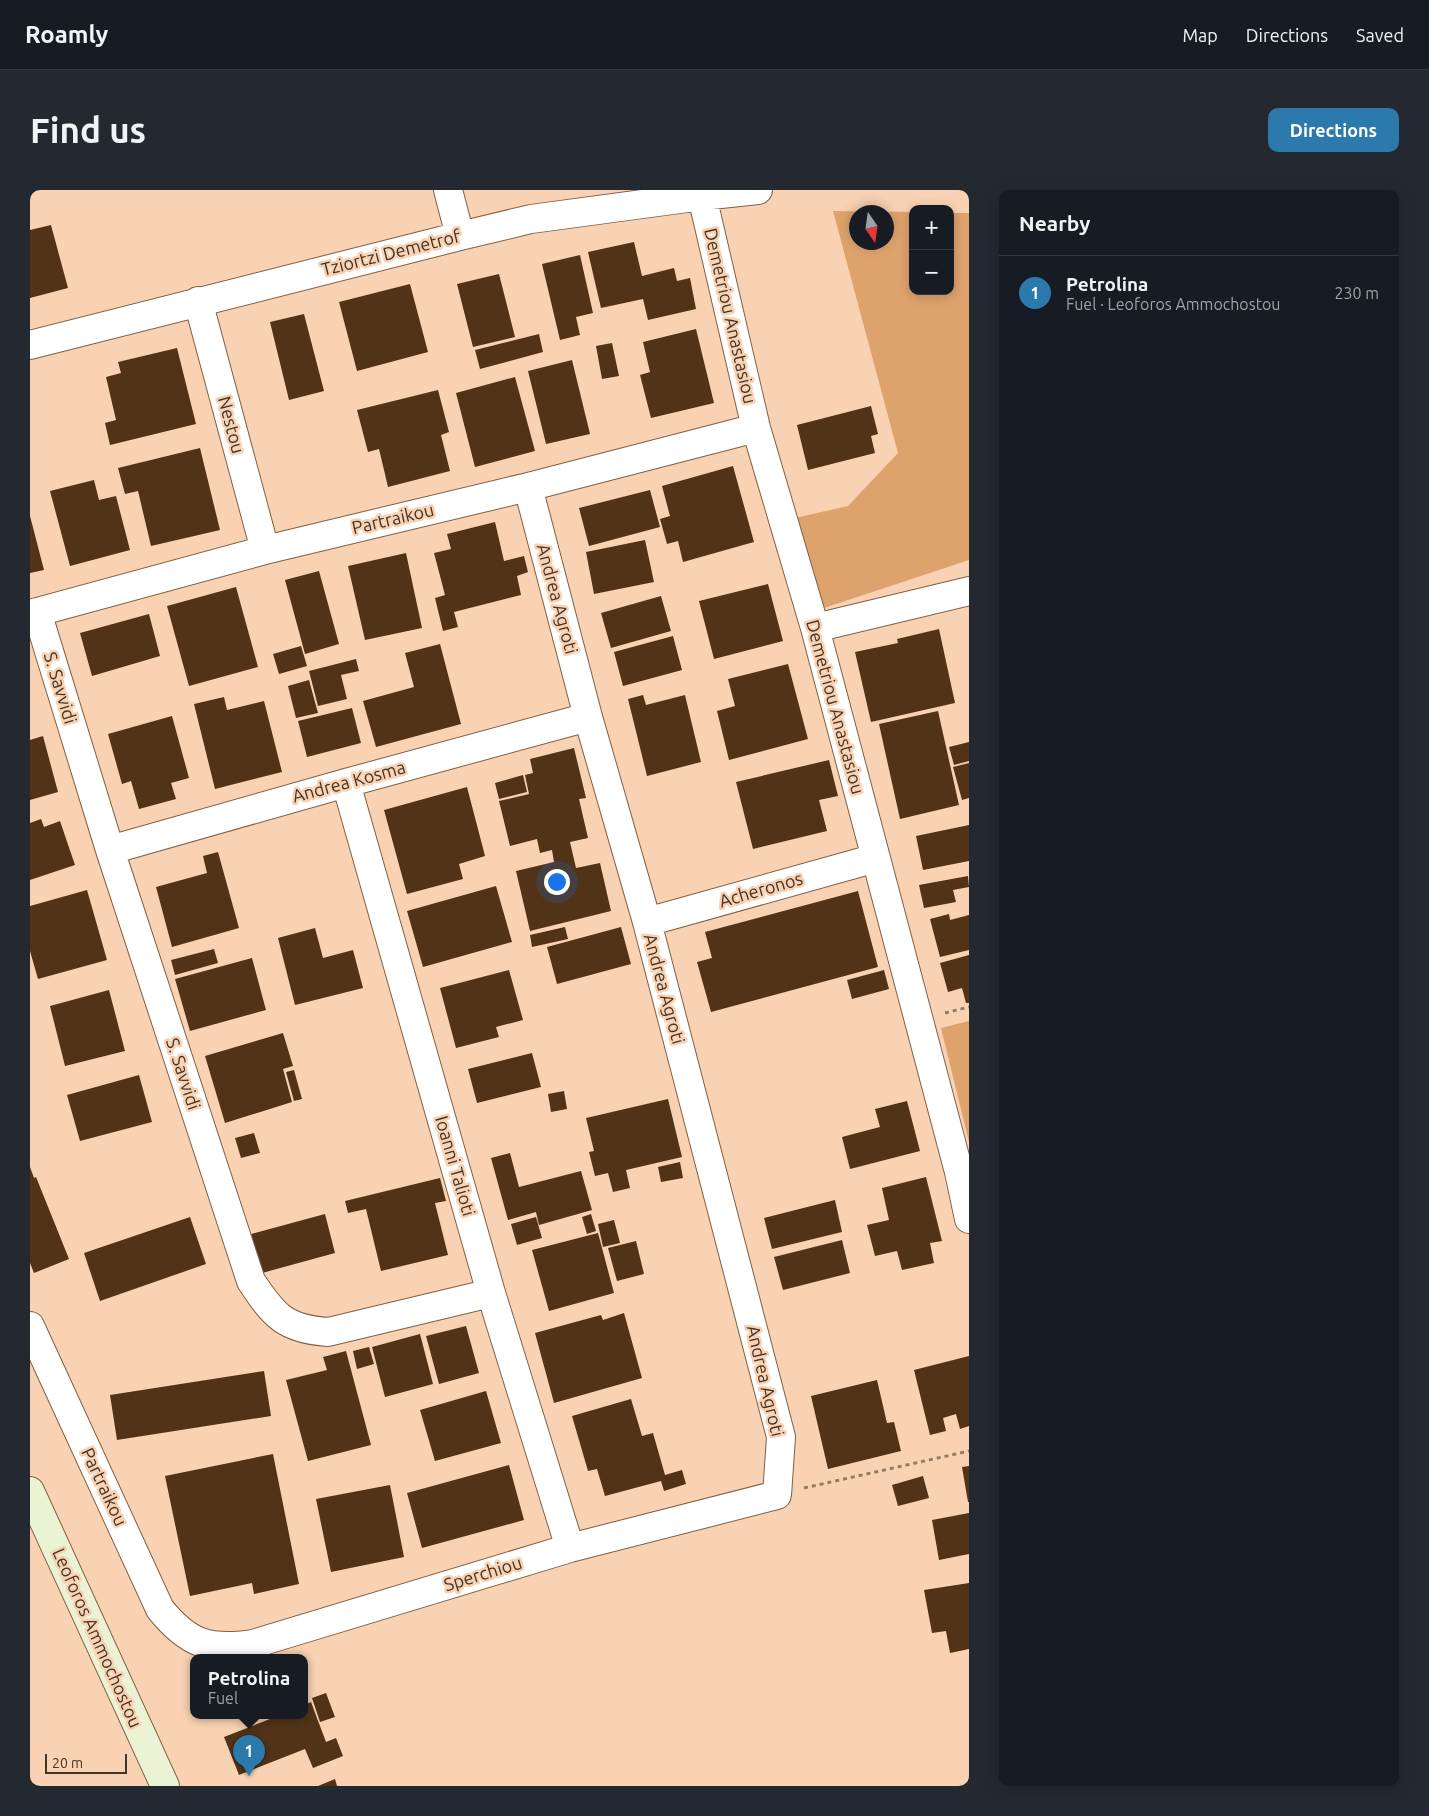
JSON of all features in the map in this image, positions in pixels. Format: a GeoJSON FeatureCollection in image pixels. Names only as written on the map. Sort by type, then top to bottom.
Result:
{"type":"FeatureCollection","features":[{"type":"Feature","properties":{"kind":"main road","name":"Leoforos Ammochostou"},"geometry":{"type":"LineString","coordinates":[[30,1490],[164,1786]]}},
{"type":"Feature","properties":{"kind":"street"},"geometry":{"type":"LineString","coordinates":[[448,190],[460,236]]}},
{"type":"Feature","properties":{"kind":"street","name":"Tziortzi Demetrof"},"geometry":{"type":"LineString","coordinates":[[30,345],[198,301],[531,219],[758,190]]}},
{"type":"Feature","properties":{"kind":"street","name":"Demetriou Anastasiou"},"geometry":{"type":"LineString","coordinates":[[702,196],[756,428],[815,628],[959,1172],[969,1219]]}},
{"type":"Feature","properties":{"kind":"street","name":"Nestou"},"geometry":{"type":"LineString","coordinates":[[198,301],[265,550]]}},
{"type":"Feature","properties":{"kind":"street","name":"Partraikou"},"geometry":{"type":"LineString","coordinates":[[34,613],[265,550],[528,487],[756,428]]}},
{"type":"Feature","properties":{"kind":"street","name":"Andrea Agroti"},"geometry":{"type":"LineString","coordinates":[[528,487],[588,717],[647,922],[781,1437],[777,1494]]}},
{"type":"Feature","properties":{"kind":"street"},"geometry":{"type":"LineString","coordinates":[[815,628],[969,590]]}},
{"type":"Feature","properties":{"kind":"street","name":"S. Savvidi"},"geometry":{"type":"LineString","coordinates":[[34,613],[251,1281],[267,1306],[286,1322],[307,1330],[328,1332],[491,1293]]}},
{"type":"Feature","properties":{"kind":"street","name":"Andrea Kosma"},"geometry":{"type":"LineString","coordinates":[[110,850],[588,717]]}},
{"type":"Feature","properties":{"kind":"street","name":"Ioanni Talioti"},"geometry":{"type":"LineString","coordinates":[[346,783],[491,1293],[570,1548]]}},
{"type":"Feature","properties":{"kind":"street","name":"Acheronos"},"geometry":{"type":"LineString","coordinates":[[647,922],[876,858]]}},
{"type":"Feature","properties":{"kind":"street","name":"Partraikou"},"geometry":{"type":"LineString","coordinates":[[30,1326],[160,1609],[173,1625],[191,1639]]}},
{"type":"Feature","properties":{"kind":"street","name":"Sperchiou"},"geometry":{"type":"LineString","coordinates":[[191,1639],[206,1644],[228,1647],[254,1644],[570,1548],[777,1494]]}},
{"type":"Feature","properties":{"kind":"path"},"geometry":{"type":"LineString","coordinates":[[777,1494],[969,1451]]}},
{"type":"Feature","properties":{"kind":"shaded area"},"geometry":{"type":"Polygon","coordinates":[[[833,211],[849,211],[849,250],[894,250],[894,212],[909,212],[909,295],[954,295],[954,213],[969,213],[969,560],[824,608],[795,518],[848,506],[898,453],[833,211]]]}},
{"type":"Feature","properties":{"kind":"shaded area"},"geometry":{"type":"Polygon","coordinates":[[[969,1021],[969,1142],[941,1028],[969,1021]]]}},
{"type":"Feature","properties":{"kind":"building"},"geometry":{"type":"Polygon","coordinates":[[[51,225],[68,288],[30,298],[30,230],[51,225]]]}},
{"type":"Feature","properties":{"kind":"building"},"geometry":{"type":"Polygon","coordinates":[[[634,242],[642,276],[674,268],[677,281],[690,278],[696,309],[648,320],[643,299],[601,308],[588,252],[634,242]]]}},
{"type":"Feature","properties":{"kind":"building"},"geometry":{"type":"Polygon","coordinates":[[[580,255],[593,313],[576,317],[580,335],[560,340],[542,264],[580,255]]]}},
{"type":"Feature","properties":{"kind":"building"},"geometry":{"type":"Polygon","coordinates":[[[499,274],[515,337],[473,347],[457,284],[499,274]]]}},
{"type":"Feature","properties":{"kind":"building"},"geometry":{"type":"Polygon","coordinates":[[[410,284],[428,352],[357,371],[339,302],[410,284]]]}},
{"type":"Feature","properties":{"kind":"building"},"geometry":{"type":"Polygon","coordinates":[[[304,314],[324,391],[289,400],[270,322],[304,314]]]}},
{"type":"Feature","properties":{"kind":"building"},"geometry":{"type":"Polygon","coordinates":[[[696,329],[714,403],[651,418],[640,375],[650,372],[643,342],[696,329]]]}},
{"type":"Feature","properties":{"kind":"building"},"geometry":{"type":"Polygon","coordinates":[[[539,334],[543,352],[480,369],[475,350],[539,334]]]}},
{"type":"Feature","properties":{"kind":"building"},"geometry":{"type":"Polygon","coordinates":[[[612,343],[619,376],[602,379],[596,346],[612,343]]]}},
{"type":"Feature","properties":{"kind":"building"},"geometry":{"type":"Polygon","coordinates":[[[177,348],[196,424],[110,445],[105,423],[116,420],[106,377],[121,373],[118,362],[177,348]]]}},
{"type":"Feature","properties":{"kind":"building"},"geometry":{"type":"Polygon","coordinates":[[[572,360],[590,434],[546,444],[528,371],[572,360]]]}},
{"type":"Feature","properties":{"kind":"building"},"geometry":{"type":"Polygon","coordinates":[[[515,377],[535,451],[475,467],[456,393],[515,377]]]}},
{"type":"Feature","properties":{"kind":"building"},"geometry":{"type":"Polygon","coordinates":[[[438,390],[449,432],[441,435],[450,471],[388,487],[379,449],[368,452],[357,410],[438,390]]]}},
{"type":"Feature","properties":{"kind":"building"},"geometry":{"type":"Polygon","coordinates":[[[871,406],[878,434],[871,436],[875,453],[808,470],[797,425],[871,406]]]}},
{"type":"Feature","properties":{"kind":"building"},"geometry":{"type":"Polygon","coordinates":[[[200,448],[220,530],[151,546],[138,491],[125,494],[118,468],[200,448]]]}},
{"type":"Feature","properties":{"kind":"building"},"geometry":{"type":"Polygon","coordinates":[[[733,466],[754,542],[683,562],[678,541],[667,544],[660,519],[670,516],[662,486],[733,466]]]}},
{"type":"Feature","properties":{"kind":"building"},"geometry":{"type":"Polygon","coordinates":[[[94,480],[99,500],[116,496],[130,550],[70,566],[50,491],[94,480]]]}},
{"type":"Feature","properties":{"kind":"building"},"geometry":{"type":"Polygon","coordinates":[[[650,490],[660,527],[589,546],[579,508],[650,490]]]}},
{"type":"Feature","properties":{"kind":"building"},"geometry":{"type":"Polygon","coordinates":[[[30,516],[44,570],[30,573],[30,516]]]}},
{"type":"Feature","properties":{"kind":"building"},"geometry":{"type":"Polygon","coordinates":[[[495,522],[504,561],[524,556],[528,572],[517,576],[521,595],[454,612],[458,627],[443,631],[435,598],[445,595],[434,553],[451,549],[447,534],[495,522]]]}},
{"type":"Feature","properties":{"kind":"building"},"geometry":{"type":"Polygon","coordinates":[[[645,540],[654,582],[594,594],[586,552],[645,540]]]}},
{"type":"Feature","properties":{"kind":"building"},"geometry":{"type":"Polygon","coordinates":[[[406,553],[422,628],[365,640],[348,566],[406,553]]]}},
{"type":"Feature","properties":{"kind":"building"},"geometry":{"type":"Polygon","coordinates":[[[319,571],[339,644],[305,654],[285,580],[319,571]]]}},
{"type":"Feature","properties":{"kind":"building"},"geometry":{"type":"Polygon","coordinates":[[[768,584],[783,641],[714,659],[699,601],[768,584]]]}},
{"type":"Feature","properties":{"kind":"building"},"geometry":{"type":"Polygon","coordinates":[[[236,587],[258,667],[189,686],[167,606],[236,587]]]}},
{"type":"Feature","properties":{"kind":"building"},"geometry":{"type":"Polygon","coordinates":[[[661,596],[671,631],[611,648],[601,613],[661,596]]]}},
{"type":"Feature","properties":{"kind":"building"},"geometry":{"type":"Polygon","coordinates":[[[149,614],[160,656],[92,676],[80,633],[149,614]]]}},
{"type":"Feature","properties":{"kind":"building"},"geometry":{"type":"Polygon","coordinates":[[[939,629],[955,703],[871,722],[855,652],[898,643],[897,639],[939,629]]]}},
{"type":"Feature","properties":{"kind":"building"},"geometry":{"type":"Polygon","coordinates":[[[673,636],[682,670],[623,686],[614,652],[673,636]]]}},
{"type":"Feature","properties":{"kind":"building"},"geometry":{"type":"Polygon","coordinates":[[[440,644],[461,724],[376,747],[363,701],[414,687],[405,653],[440,644]]]}},
{"type":"Feature","properties":{"kind":"building"},"geometry":{"type":"Polygon","coordinates":[[[301,646],[307,666],[279,674],[273,654],[301,646]]]}},
{"type":"Feature","properties":{"kind":"building"},"geometry":{"type":"Polygon","coordinates":[[[356,659],[359,671],[341,675],[347,699],[318,706],[309,671],[356,659]]]}},
{"type":"Feature","properties":{"kind":"building"},"geometry":{"type":"Polygon","coordinates":[[[788,664],[808,739],[729,760],[717,711],[735,706],[728,679],[788,664]]]}},
{"type":"Feature","properties":{"kind":"building"},"geometry":{"type":"Polygon","coordinates":[[[309,680],[318,713],[296,718],[288,686],[309,680]]]}},
{"type":"Feature","properties":{"kind":"building"},"geometry":{"type":"Polygon","coordinates":[[[643,695],[646,705],[685,695],[701,762],[647,776],[628,699],[643,695]]]}},
{"type":"Feature","properties":{"kind":"building"},"geometry":{"type":"Polygon","coordinates":[[[224,697],[227,710],[264,701],[282,772],[215,789],[194,704],[224,697]]]}},
{"type":"Feature","properties":{"kind":"building"},"geometry":{"type":"Polygon","coordinates":[[[352,708],[361,743],[307,757],[298,721],[352,708]]]}},
{"type":"Feature","properties":{"kind":"building"},"geometry":{"type":"Polygon","coordinates":[[[938,711],[959,805],[900,819],[879,724],[938,711]]]}},
{"type":"Feature","properties":{"kind":"building"},"geometry":{"type":"Polygon","coordinates":[[[172,716],[189,778],[171,783],[176,799],[139,809],[131,781],[122,784],[108,734],[172,716]]]}},
{"type":"Feature","properties":{"kind":"building"},"geometry":{"type":"Polygon","coordinates":[[[43,736],[58,792],[30,800],[30,740],[43,736]]]}},
{"type":"Feature","properties":{"kind":"building"},"geometry":{"type":"Polygon","coordinates":[[[969,742],[969,761],[954,765],[949,747],[969,742]]]}},
{"type":"Feature","properties":{"kind":"building"},"geometry":{"type":"Polygon","coordinates":[[[574,748],[586,798],[579,799],[588,838],[570,842],[576,868],[600,863],[611,911],[530,931],[516,871],[554,862],[552,850],[540,853],[537,839],[510,846],[499,801],[529,794],[525,775],[533,773],[530,759],[574,748]]]}},
{"type":"Feature","properties":{"kind":"building"},"geometry":{"type":"Polygon","coordinates":[[[829,760],[838,796],[819,800],[827,831],[753,849],[736,782],[829,760]]]}},
{"type":"Feature","properties":{"kind":"building"},"geometry":{"type":"Polygon","coordinates":[[[969,763],[969,798],[962,800],[953,767],[969,763]]]}},
{"type":"Feature","properties":{"kind":"building"},"geometry":{"type":"Polygon","coordinates":[[[523,775],[527,792],[499,799],[495,783],[523,775]]]}},
{"type":"Feature","properties":{"kind":"building"},"geometry":{"type":"Polygon","coordinates":[[[467,787],[485,856],[459,864],[463,879],[407,894],[384,810],[467,787]]]}},
{"type":"Feature","properties":{"kind":"building"},"geometry":{"type":"Polygon","coordinates":[[[41,819],[44,827],[60,821],[75,865],[30,880],[30,823],[41,819]]]}},
{"type":"Feature","properties":{"kind":"building"},"geometry":{"type":"Polygon","coordinates":[[[969,825],[969,861],[923,870],[916,836],[969,825]]]}},
{"type":"Feature","properties":{"kind":"building"},"geometry":{"type":"Polygon","coordinates":[[[218,852],[239,928],[172,947],[156,887],[207,873],[203,856],[218,852]]]}},
{"type":"Feature","properties":{"kind":"building"},"geometry":{"type":"Polygon","coordinates":[[[968,876],[969,887],[953,890],[956,902],[924,908],[919,885],[968,876]]]}},
{"type":"Feature","properties":{"kind":"building"},"geometry":{"type":"Polygon","coordinates":[[[496,886],[512,942],[423,967],[407,911],[496,886]]]}},
{"type":"Feature","properties":{"kind":"building"},"geometry":{"type":"Polygon","coordinates":[[[87,890],[107,960],[38,979],[30,951],[30,906],[87,890]]]}},
{"type":"Feature","properties":{"kind":"building"},"geometry":{"type":"Polygon","coordinates":[[[858,891],[878,967],[711,1012],[697,962],[712,958],[705,932],[858,891]]]}},
{"type":"Feature","properties":{"kind":"building"},"geometry":{"type":"Polygon","coordinates":[[[949,914],[950,920],[969,915],[969,950],[940,957],[930,919],[949,914]]]}},
{"type":"Feature","properties":{"kind":"building"},"geometry":{"type":"Polygon","coordinates":[[[565,927],[568,939],[532,947],[530,935],[565,927]]]}},
{"type":"Feature","properties":{"kind":"building"},"geometry":{"type":"Polygon","coordinates":[[[621,927],[631,964],[557,984],[547,947],[621,927]]]}},
{"type":"Feature","properties":{"kind":"building"},"geometry":{"type":"Polygon","coordinates":[[[315,928],[323,958],[353,950],[363,988],[295,1005],[278,938],[315,928]]]}},
{"type":"Feature","properties":{"kind":"building"},"geometry":{"type":"Polygon","coordinates":[[[214,949],[218,963],[175,975],[171,960],[214,949]]]}},
{"type":"Feature","properties":{"kind":"building"},"geometry":{"type":"Polygon","coordinates":[[[969,955],[969,1003],[966,1003],[962,988],[948,992],[940,963],[969,955]]]}},
{"type":"Feature","properties":{"kind":"building"},"geometry":{"type":"Polygon","coordinates":[[[252,958],[266,1010],[190,1031],[175,979],[252,958]]]}},
{"type":"Feature","properties":{"kind":"building"},"geometry":{"type":"Polygon","coordinates":[[[509,970],[523,1020],[496,1027],[499,1037],[456,1048],[440,988],[509,970]]]}},
{"type":"Feature","properties":{"kind":"building"},"geometry":{"type":"Polygon","coordinates":[[[884,970],[889,989],[852,999],[847,980],[884,970]]]}},
{"type":"Feature","properties":{"kind":"building"},"geometry":{"type":"Polygon","coordinates":[[[109,990],[125,1051],[65,1066],[50,1006],[109,990]]]}},
{"type":"Feature","properties":{"kind":"building"},"geometry":{"type":"Polygon","coordinates":[[[283,1033],[293,1066],[283,1069],[292,1102],[225,1123],[205,1056],[283,1033]]]}},
{"type":"Feature","properties":{"kind":"building"},"geometry":{"type":"Polygon","coordinates":[[[532,1053],[541,1087],[477,1103],[468,1069],[532,1053]]]}},
{"type":"Feature","properties":{"kind":"building"},"geometry":{"type":"Polygon","coordinates":[[[294,1070],[302,1099],[294,1101],[286,1072],[294,1070]]]}},
{"type":"Feature","properties":{"kind":"building"},"geometry":{"type":"Polygon","coordinates":[[[139,1075],[152,1122],[80,1141],[67,1095],[139,1075]]]}},
{"type":"Feature","properties":{"kind":"building"},"geometry":{"type":"Polygon","coordinates":[[[564,1091],[567,1109],[551,1112],[548,1094],[564,1091]]]}},
{"type":"Feature","properties":{"kind":"building"},"geometry":{"type":"Polygon","coordinates":[[[668,1099],[682,1157],[626,1170],[630,1188],[613,1192],[608,1173],[595,1176],[589,1152],[594,1151],[586,1118],[668,1099]]]}},
{"type":"Feature","properties":{"kind":"building"},"geometry":{"type":"Polygon","coordinates":[[[907,1101],[920,1151],[850,1169],[842,1137],[880,1127],[875,1109],[907,1101]]]}},
{"type":"Feature","properties":{"kind":"building"},"geometry":{"type":"Polygon","coordinates":[[[254,1133],[260,1153],[241,1158],[235,1138],[254,1133]]]}},
{"type":"Feature","properties":{"kind":"building"},"geometry":{"type":"Polygon","coordinates":[[[510,1153],[519,1187],[581,1171],[592,1210],[539,1225],[536,1212],[508,1220],[491,1158],[510,1153]]]}},
{"type":"Feature","properties":{"kind":"building"},"geometry":{"type":"Polygon","coordinates":[[[680,1162],[683,1178],[661,1182],[658,1167],[680,1162]]]}},
{"type":"Feature","properties":{"kind":"building"},"geometry":{"type":"Polygon","coordinates":[[[30,1167],[34,1178],[36,1177],[69,1259],[34,1273],[30,1263],[30,1167]]]}},
{"type":"Feature","properties":{"kind":"building"},"geometry":{"type":"Polygon","coordinates":[[[926,1177],[942,1241],[930,1243],[934,1263],[902,1270],[897,1251],[875,1256],[867,1225],[889,1220],[882,1188],[926,1177]]]}},
{"type":"Feature","properties":{"kind":"building"},"geometry":{"type":"Polygon","coordinates":[[[440,1178],[446,1201],[435,1203],[448,1255],[381,1271],[366,1209],[348,1213],[345,1201],[440,1178]]]}},
{"type":"Feature","properties":{"kind":"building"},"geometry":{"type":"Polygon","coordinates":[[[835,1200],[842,1232],[772,1249],[764,1218],[835,1200]]]}},
{"type":"Feature","properties":{"kind":"building"},"geometry":{"type":"Polygon","coordinates":[[[325,1214],[335,1253],[262,1273],[251,1234],[325,1214]]]}},
{"type":"Feature","properties":{"kind":"building"},"geometry":{"type":"Polygon","coordinates":[[[591,1214],[596,1231],[587,1234],[582,1217],[591,1214]]]}},
{"type":"Feature","properties":{"kind":"building"},"geometry":{"type":"Polygon","coordinates":[[[190,1217],[206,1264],[100,1301],[84,1253],[190,1217]]]}},
{"type":"Feature","properties":{"kind":"building"},"geometry":{"type":"Polygon","coordinates":[[[536,1217],[542,1238],[517,1245],[511,1224],[536,1217]]]}},
{"type":"Feature","properties":{"kind":"building"},"geometry":{"type":"Polygon","coordinates":[[[614,1220],[620,1243],[603,1247],[598,1224],[614,1220]]]}},
{"type":"Feature","properties":{"kind":"building"},"geometry":{"type":"Polygon","coordinates":[[[598,1233],[614,1293],[549,1311],[532,1250],[598,1233]]]}},
{"type":"Feature","properties":{"kind":"building"},"geometry":{"type":"Polygon","coordinates":[[[842,1240],[850,1273],[783,1290],[774,1257],[842,1240]]]}},
{"type":"Feature","properties":{"kind":"building"},"geometry":{"type":"Polygon","coordinates":[[[636,1241],[644,1274],[617,1281],[608,1248],[636,1241]]]}},
{"type":"Feature","properties":{"kind":"building"},"geometry":{"type":"Polygon","coordinates":[[[624,1313],[642,1378],[554,1403],[535,1333],[601,1315],[603,1320],[624,1313]]]}},
{"type":"Feature","properties":{"kind":"building"},"geometry":{"type":"Polygon","coordinates":[[[466,1326],[479,1373],[439,1384],[426,1336],[466,1326]]]}},
{"type":"Feature","properties":{"kind":"building"},"geometry":{"type":"Polygon","coordinates":[[[420,1334],[433,1384],[385,1397],[372,1347],[420,1334]]]}},
{"type":"Feature","properties":{"kind":"building"},"geometry":{"type":"Polygon","coordinates":[[[369,1347],[374,1364],[357,1369],[353,1351],[369,1347]]]}},
{"type":"Feature","properties":{"kind":"building"},"geometry":{"type":"Polygon","coordinates":[[[346,1351],[371,1445],[308,1461],[286,1380],[327,1370],[323,1357],[346,1351]]]}},
{"type":"Feature","properties":{"kind":"building"},"geometry":{"type":"Polygon","coordinates":[[[969,1356],[969,1426],[960,1429],[956,1414],[943,1418],[946,1431],[930,1435],[914,1370],[969,1356]]]}},
{"type":"Feature","properties":{"kind":"building"},"geometry":{"type":"Polygon","coordinates":[[[264,1371],[271,1416],[117,1440],[110,1395],[264,1371]]]}},
{"type":"Feature","properties":{"kind":"building"},"geometry":{"type":"Polygon","coordinates":[[[877,1380],[887,1423],[894,1422],[901,1451],[828,1469],[811,1396],[877,1380]]]}},
{"type":"Feature","properties":{"kind":"building"},"geometry":{"type":"Polygon","coordinates":[[[486,1391],[501,1443],[435,1461],[420,1410],[486,1391]]]}},
{"type":"Feature","properties":{"kind":"building"},"geometry":{"type":"Polygon","coordinates":[[[631,1399],[642,1436],[653,1433],[665,1475],[682,1470],[686,1484],[664,1491],[661,1481],[605,1496],[597,1469],[588,1471],[572,1416],[631,1399]]]}},
{"type":"Feature","properties":{"kind":"building"},"geometry":{"type":"Polygon","coordinates":[[[273,1454],[299,1584],[254,1594],[252,1583],[190,1596],[165,1476],[273,1454]]]}},
{"type":"Feature","properties":{"kind":"building"},"geometry":{"type":"Polygon","coordinates":[[[509,1465],[524,1520],[422,1548],[407,1493],[509,1465]]]}},
{"type":"Feature","properties":{"kind":"building"},"geometry":{"type":"Polygon","coordinates":[[[969,1466],[969,1502],[968,1502],[962,1467],[969,1466]]]}},
{"type":"Feature","properties":{"kind":"building"},"geometry":{"type":"Polygon","coordinates":[[[923,1476],[929,1498],[898,1506],[892,1485],[923,1476]]]}},
{"type":"Feature","properties":{"kind":"building"},"geometry":{"type":"Polygon","coordinates":[[[390,1485],[404,1557],[331,1572],[316,1499],[390,1485]]]}},
{"type":"Feature","properties":{"kind":"building"},"geometry":{"type":"Polygon","coordinates":[[[969,1513],[969,1554],[939,1560],[932,1520],[969,1513]]]}},
{"type":"Feature","properties":{"kind":"building"},"geometry":{"type":"Polygon","coordinates":[[[969,1583],[969,1649],[950,1653],[946,1631],[932,1633],[924,1590],[969,1583]]]}},
{"type":"Feature","properties":{"kind":"building"},"geometry":{"type":"Polygon","coordinates":[[[326,1693],[335,1717],[320,1722],[312,1698],[326,1693]]]}},
{"type":"Feature","properties":{"kind":"building"},"geometry":{"type":"Polygon","coordinates":[[[311,1702],[326,1742],[336,1738],[343,1756],[313,1768],[305,1749],[239,1775],[224,1737],[270,1719],[308,1719],[308,1703],[311,1702]]]}},
{"type":"Feature","properties":{"kind":"building"},"geometry":{"type":"Polygon","coordinates":[[[335,1779],[337,1786],[318,1786],[335,1779]]]}},
{"type":"Feature","properties":{"kind":"place","name":"Petrolina"},"geometry":{"type":"Point","coordinates":[249,1776]}}]}
